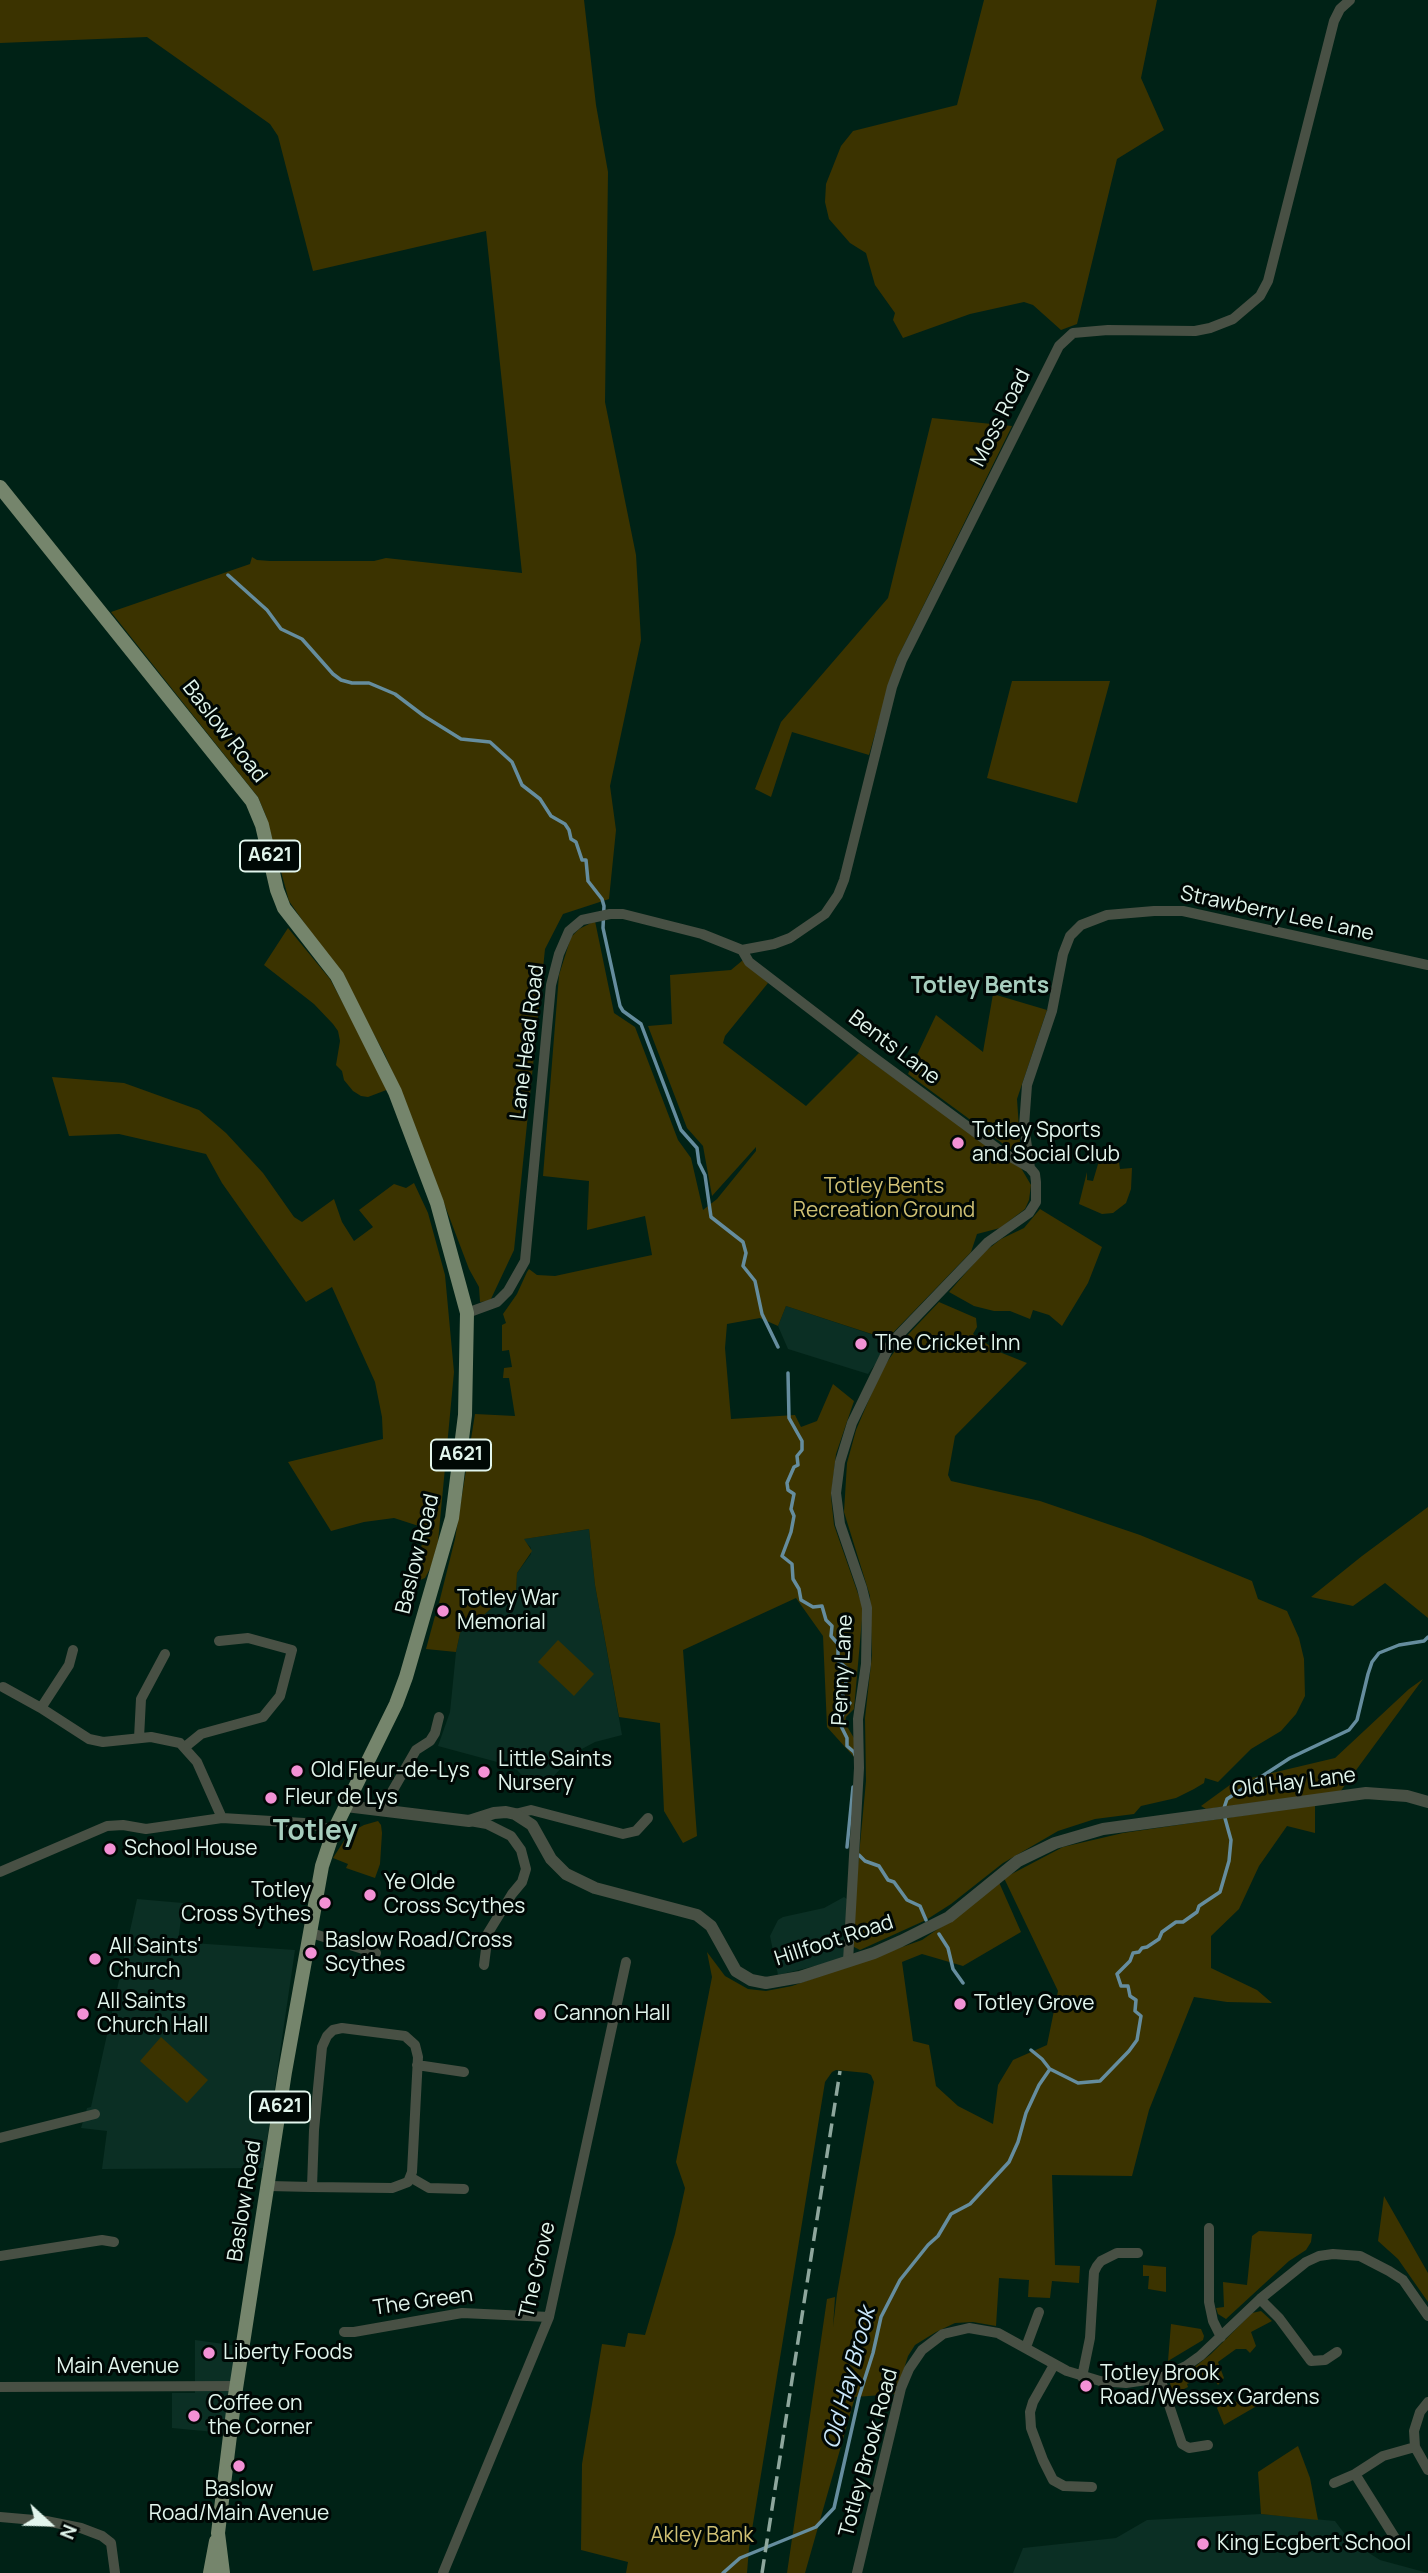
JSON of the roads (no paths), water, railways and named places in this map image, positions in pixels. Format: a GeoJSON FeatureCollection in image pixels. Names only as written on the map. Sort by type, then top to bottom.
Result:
{"type":"FeatureCollection","features":[{"type":"Feature","properties":{"kind":"main road","name":"Baslow Road"},"geometry":{"type":"LineString","coordinates":[[0,487],[252,801],[262,825],[277,890],[284,908],[337,976],[395,1092],[437,1203],[467,1313],[466,1415],[452,1518],[396,1704],[334,1830],[322,1866],[285,2072],[237,2386],[218,2533],[223,2573]]}},
{"type":"Feature","properties":{"kind":"main road","name":"A621"},"geometry":{"type":"LineString","coordinates":[[210,2573],[218,2533]]}},
{"type":"Feature","properties":{"kind":"street","name":"Moss Road"},"geometry":{"type":"LineString","coordinates":[[742,950],[790,938],[825,914],[838,895],[892,687],[902,660],[1059,346],[1073,333],[1108,330],[1195,331],[1210,328],[1233,319],[1254,303],[1264,289],[1334,21],[1340,9],[1350,0]]}},
{"type":"Feature","properties":{"kind":"street","name":"Strawberry Lee Lane"},"geometry":{"type":"LineString","coordinates":[[1030,1168],[1024,1126],[1027,1084],[1052,1011],[1063,954],[1070,936],[1082,925],[1107,915],[1183,911],[1428,965]]}},
{"type":"Feature","properties":{"kind":"street","name":"Lane Head Road"},"geometry":{"type":"LineString","coordinates":[[467,1313],[497,1303],[508,1291],[525,1261],[551,985],[559,954],[569,931],[582,920],[605,914],[623,914],[702,934],[742,950]]}},
{"type":"Feature","properties":{"kind":"street","name":"Bents Lane"},"geometry":{"type":"LineString","coordinates":[[742,950],[749,962],[861,1048],[1002,1152],[1030,1168]]}},
{"type":"Feature","properties":{"kind":"street","name":"Penny Lane"},"geometry":{"type":"LineString","coordinates":[[848,1961],[859,1768],[858,1719],[866,1664],[867,1608],[840,1524],[836,1493],[840,1462],[852,1423],[891,1343],[988,1242],[1025,1217],[1033,1208],[1037,1193],[1035,1174],[1030,1168]]}},
{"type":"Feature","properties":{"kind":"street"},"geometry":{"type":"LineString","coordinates":[[185,1747],[201,1734],[263,1717],[280,1696],[292,1650],[248,1638],[219,1641]]}},
{"type":"Feature","properties":{"kind":"street"},"geometry":{"type":"LineString","coordinates":[[41,1708],[69,1665],[73,1650]]}},
{"type":"Feature","properties":{"kind":"street"},"geometry":{"type":"LineString","coordinates":[[139,1738],[141,1699],[166,1654]]}},
{"type":"Feature","properties":{"kind":"street"},"geometry":{"type":"LineString","coordinates":[[3,1687],[89,1739],[103,1742],[162,1738],[185,1747],[197,1762],[222,1818]]}},
{"type":"Feature","properties":{"kind":"street"},"geometry":{"type":"LineString","coordinates":[[382,1809],[416,1750],[430,1741],[435,1733],[439,1717]]}},
{"type":"Feature","properties":{"kind":"street","name":"Old Hay Lane"},"geometry":{"type":"LineString","coordinates":[[1164,1819],[1366,1793],[1407,1796],[1428,1802]]}},
{"type":"Feature","properties":{"kind":"street"},"geometry":{"type":"LineString","coordinates":[[346,1806],[487,1824],[510,1836],[521,1850],[526,1869],[522,1882],[488,1933],[484,1965]]}},
{"type":"Feature","properties":{"kind":"street"},"geometry":{"type":"LineString","coordinates":[[469,1821],[494,1813],[515,1814],[531,1810],[622,1835],[636,1831],[648,1818]]}},
{"type":"Feature","properties":{"kind":"street","name":"Hillfoot Road"},"geometry":{"type":"LineString","coordinates":[[515,1814],[532,1825],[551,1860],[566,1874],[595,1888],[685,1911],[704,1919],[712,1926],[736,1971],[745,1978],[766,1983],[800,1977],[901,1941],[949,1917],[1018,1861],[1055,1843],[1103,1829],[1164,1819]]}},
{"type":"Feature","properties":{"kind":"street"},"geometry":{"type":"LineString","coordinates":[[0,1872],[107,1826],[123,1825],[146,1829],[222,1818],[304,1823],[334,1830]]}},
{"type":"Feature","properties":{"kind":"street"},"geometry":{"type":"LineString","coordinates":[[311,1933],[376,1953]]}},
{"type":"Feature","properties":{"kind":"street","name":"The Grove"},"geometry":{"type":"LineString","coordinates":[[443,2573],[549,2317],[626,1962]]}},
{"type":"Feature","properties":{"kind":"street"},"geometry":{"type":"LineString","coordinates":[[269,2186],[312,2187],[393,2188],[403,2185],[410,2177],[417,2065],[415,2045],[405,2036],[342,2028],[329,2032],[322,2047],[312,2187]]}},
{"type":"Feature","properties":{"kind":"street"},"geometry":{"type":"LineString","coordinates":[[417,2065],[464,2072]]}},
{"type":"Feature","properties":{"kind":"street"},"geometry":{"type":"LineString","coordinates":[[0,2138],[95,2114]]}},
{"type":"Feature","properties":{"kind":"street"},"geometry":{"type":"LineString","coordinates":[[410,2177],[429,2188],[464,2189]]}},
{"type":"Feature","properties":{"kind":"street"},"geometry":{"type":"LineString","coordinates":[[1209,2228],[1209,2302],[1213,2321],[1221,2337]]}},
{"type":"Feature","properties":{"kind":"street"},"geometry":{"type":"LineString","coordinates":[[0,2256],[102,2239],[114,2242]]}},
{"type":"Feature","properties":{"kind":"street"},"geometry":{"type":"LineString","coordinates":[[1082,2377],[1090,2338],[1094,2272],[1097,2266],[1117,2253],[1138,2253]]}},
{"type":"Feature","properties":{"kind":"street","name":"Totley Brook Road"},"geometry":{"type":"LineString","coordinates":[[857,2573],[901,2388],[909,2369],[922,2350],[943,2334],[969,2328],[998,2333],[1054,2365],[1082,2377],[1126,2383],[1160,2378],[1186,2366],[1260,2299],[1306,2262],[1319,2256],[1349,2254],[1375,2262],[1403,2280],[1428,2316]]}},
{"type":"Feature","properties":{"kind":"street"},"geometry":{"type":"LineString","coordinates":[[1260,2299],[1279,2318],[1311,2361],[1325,2360],[1337,2352]]}},
{"type":"Feature","properties":{"kind":"street"},"geometry":{"type":"LineString","coordinates":[[1026,2347],[1039,2312]]}},
{"type":"Feature","properties":{"kind":"street","name":"The Green"},"geometry":{"type":"LineString","coordinates":[[344,2332],[462,2313],[549,2317]]}},
{"type":"Feature","properties":{"kind":"street"},"geometry":{"type":"LineString","coordinates":[[1054,2365],[1033,2402],[1029,2419],[1031,2428],[1053,2480],[1063,2486],[1092,2487]]}},
{"type":"Feature","properties":{"kind":"street"},"geometry":{"type":"LineString","coordinates":[[1160,2378],[1182,2444],[1189,2448],[1208,2445]]}},
{"type":"Feature","properties":{"kind":"street","name":"Main Avenue"},"geometry":{"type":"LineString","coordinates":[[0,2388],[237,2386]]}},
{"type":"Feature","properties":{"kind":"street"},"geometry":{"type":"LineString","coordinates":[[1428,2402],[1415,2422],[1415,2446],[1428,2470]]}},
{"type":"Feature","properties":{"kind":"street"},"geometry":{"type":"LineString","coordinates":[[1334,2483],[1356,2474],[1383,2456],[1415,2446]]}},
{"type":"Feature","properties":{"kind":"street"},"geometry":{"type":"LineString","coordinates":[[1356,2474],[1395,2538]]}},
{"type":"Feature","properties":{"kind":"street"},"geometry":{"type":"LineString","coordinates":[[0,2517],[31,2518],[81,2528],[102,2536],[111,2543],[115,2573]]}},
{"type":"Feature","properties":{"kind":"waterway"},"geometry":{"type":"LineString","coordinates":[[228,575],[267,610],[281,629],[302,639],[341,680],[369,683],[395,694],[461,739],[490,742],[512,762],[522,785],[540,799],[551,816],[565,824],[571,839],[576,842],[582,860],[586,860],[588,881],[602,899],[603,928],[620,1006],[641,1024],[681,1130],[697,1148],[699,1163],[705,1175],[711,1217],[743,1242],[746,1253],[743,1266],[755,1281],[762,1314],[778,1347]]}},
{"type":"Feature","properties":{"kind":"waterway"},"geometry":{"type":"LineString","coordinates":[[788,1373],[789,1418],[802,1441],[802,1450],[797,1456],[798,1465],[794,1467],[787,1483],[788,1490],[794,1494],[791,1509],[794,1516],[782,1556],[792,1564],[793,1579],[801,1600],[813,1607],[822,1606],[826,1620],[832,1626],[831,1636],[838,1644],[838,1661],[849,1670],[845,1675],[846,1685],[841,1690],[850,1703],[840,1724],[847,1738],[847,1746],[855,1755]]}},
{"type":"Feature","properties":{"kind":"waterway","name":"Old Hay Brook"},"geometry":{"type":"LineString","coordinates":[[723,2573],[740,2558],[816,2527],[834,2508],[859,2397],[881,2317],[900,2280],[938,2236],[951,2214],[970,2204],[1009,2162],[1026,2113],[1050,2069],[1078,2083],[1100,2081],[1137,2040],[1141,2016],[1135,2011],[1136,2000],[1130,1996],[1128,1986],[1121,1986],[1117,1974],[1130,1961],[1133,1953],[1159,1939],[1162,1932],[1176,1922],[1183,1922],[1197,1912],[1199,1906],[1220,1892],[1229,1861],[1231,1840],[1223,1811],[1227,1799],[1290,1758],[1349,1730],[1357,1720],[1368,1674],[1379,1653],[1399,1645],[1424,1641],[1428,1637]]}},
{"type":"Feature","properties":{"kind":"waterway"},"geometry":{"type":"LineString","coordinates":[[847,1847],[853,1787]]}},
{"type":"Feature","properties":{"kind":"waterway"},"geometry":{"type":"LineString","coordinates":[[859,1855],[865,1861],[879,1866],[907,1900],[920,1906],[926,1920]]}},
{"type":"Feature","properties":{"kind":"waterway"},"geometry":{"type":"LineString","coordinates":[[939,1934],[948,1948],[953,1969],[963,1983]]}},
{"type":"Feature","properties":{"kind":"waterway"},"geometry":{"type":"LineString","coordinates":[[1031,2050],[1049,2068]]}},
{"type":"Feature","properties":{"kind":"railway"},"geometry":{"type":"LineString","coordinates":[[762,2573],[840,2071]]}},
{"type":"Feature","properties":{"kind":"place","name":"Totley Sports and Social Club"},"geometry":{"type":"Point","coordinates":[958,1143]}},
{"type":"Feature","properties":{"kind":"place","name":"The Cricket Inn"},"geometry":{"type":"Point","coordinates":[861,1344]}},
{"type":"Feature","properties":{"kind":"place","name":"Totley War Memorial"},"geometry":{"type":"Point","coordinates":[443,1611]}},
{"type":"Feature","properties":{"kind":"place","name":"Old Fleur-de-Lys"},"geometry":{"type":"Point","coordinates":[297,1771]}},
{"type":"Feature","properties":{"kind":"place","name":"Little Saints Nursery"},"geometry":{"type":"Point","coordinates":[484,1772]}},
{"type":"Feature","properties":{"kind":"place","name":"Fleur de Lys"},"geometry":{"type":"Point","coordinates":[271,1798]}},
{"type":"Feature","properties":{"kind":"place","name":"School House"},"geometry":{"type":"Point","coordinates":[110,1849]}},
{"type":"Feature","properties":{"kind":"place","name":"Ye Olde Cross Scythes"},"geometry":{"type":"Point","coordinates":[370,1895]}},
{"type":"Feature","properties":{"kind":"place","name":"Totley Cross Sythes"},"geometry":{"type":"Point","coordinates":[325,1903]}},
{"type":"Feature","properties":{"kind":"place","name":"Baslow Road/Cross Scythes"},"geometry":{"type":"Point","coordinates":[311,1953]}},
{"type":"Feature","properties":{"kind":"place","name":"All Saints' Church"},"geometry":{"type":"Point","coordinates":[95,1959]}},
{"type":"Feature","properties":{"kind":"place","name":"Totley Grove"},"geometry":{"type":"Point","coordinates":[960,2004]}},
{"type":"Feature","properties":{"kind":"place","name":"All Saints Church Hall"},"geometry":{"type":"Point","coordinates":[83,2014]}},
{"type":"Feature","properties":{"kind":"place","name":"Cannon Hall"},"geometry":{"type":"Point","coordinates":[540,2014]}},
{"type":"Feature","properties":{"kind":"place","name":"Liberty Foods"},"geometry":{"type":"Point","coordinates":[209,2353]}},
{"type":"Feature","properties":{"kind":"place","name":"Totley Brook Road/Wessex Gardens"},"geometry":{"type":"Point","coordinates":[1086,2386]}},
{"type":"Feature","properties":{"kind":"place","name":"Coffee on the Corner"},"geometry":{"type":"Point","coordinates":[194,2416]}},
{"type":"Feature","properties":{"kind":"place","name":"Baslow Road/Main Avenue"},"geometry":{"type":"Point","coordinates":[239,2466]}},
{"type":"Feature","properties":{"kind":"place","name":"King Ecgbert School"},"geometry":{"type":"Point","coordinates":[1203,2544]}},
{"type":"Feature","properties":{"kind":"district","name":"Totley Bents"},"geometry":{"type":"Point","coordinates":[980,987]}},
{"type":"Feature","properties":{"kind":"district","name":"Totley"},"geometry":{"type":"Point","coordinates":[315,1832]}},
{"type":"Feature","properties":{"kind":"park label","name":"Totley Bents Recreation Ground"},"geometry":{"type":"Point","coordinates":[884,1199]}},
{"type":"Feature","properties":{"kind":"park label","name":"Akley Bank"},"geometry":{"type":"Point","coordinates":[702,2536]}}]}
